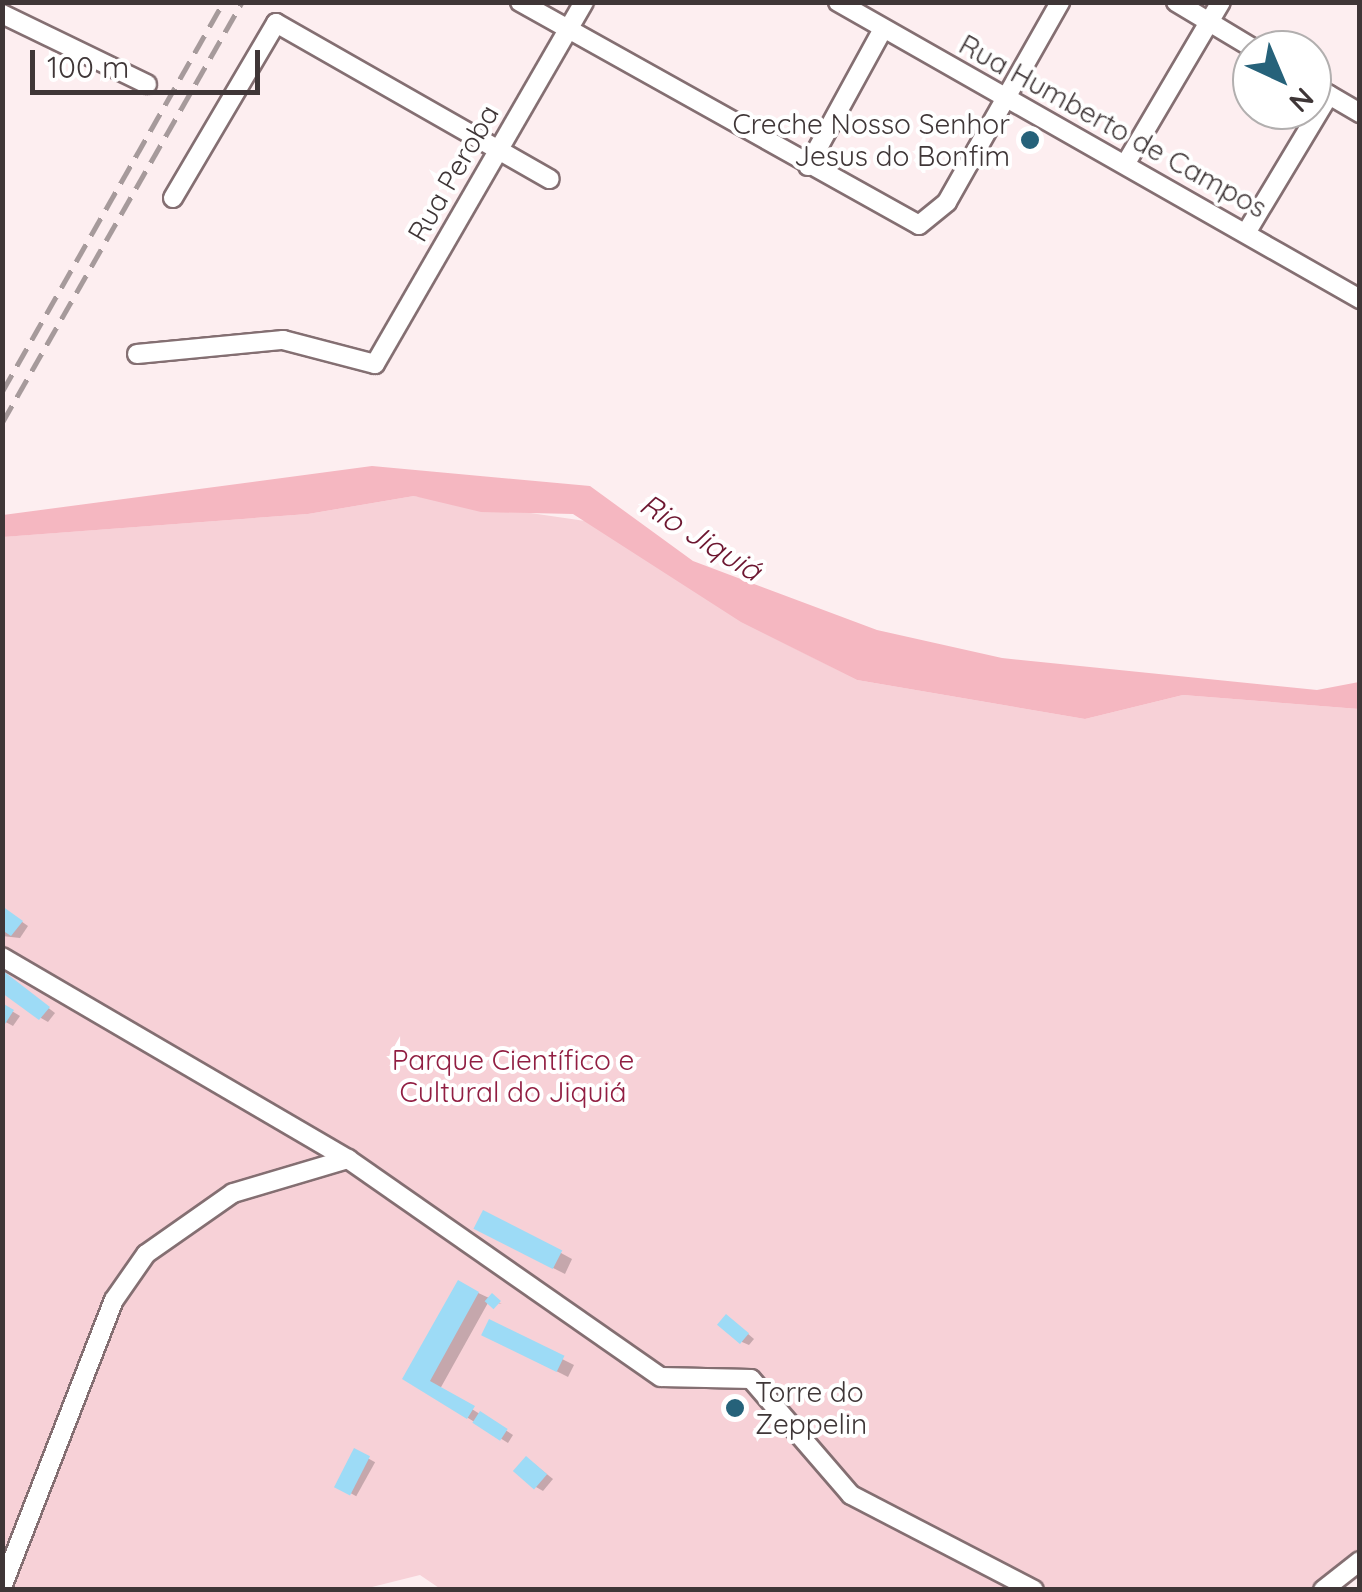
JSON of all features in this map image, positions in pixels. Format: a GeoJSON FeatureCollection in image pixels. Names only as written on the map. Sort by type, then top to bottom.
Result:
{"type":"FeatureCollection","features":[{"type":"Feature","properties":{"kind":"street"},"geometry":{"type":"LineString","coordinates":[[520,2],[908,223],[940,212],[1060,2]]}},
{"type":"Feature","properties":{"kind":"street","name":"Rua Peroba"},"geometry":{"type":"LineString","coordinates":[[138,354],[284,340],[366,366],[386,348],[584,2]]}},
{"type":"Feature","properties":{"kind":"street","name":"Rua Humberto de Campos"},"geometry":{"type":"LineString","coordinates":[[838,2],[1360,300]]}},
{"type":"Feature","properties":{"kind":"street"},"geometry":{"type":"LineString","coordinates":[[1176,2],[1232,35]]}},
{"type":"Feature","properties":{"kind":"street"},"geometry":{"type":"LineString","coordinates":[[1126,163],[1221,2]]}},
{"type":"Feature","properties":{"kind":"street"},"geometry":{"type":"LineString","coordinates":[[2,14],[148,84]]}},
{"type":"Feature","properties":{"kind":"street"},"geometry":{"type":"LineString","coordinates":[[174,198],[264,32],[279,23],[499,146],[550,179]]}},
{"type":"Feature","properties":{"kind":"street"},"geometry":{"type":"LineString","coordinates":[[808,166],[883,29]]}},
{"type":"Feature","properties":{"kind":"street"},"geometry":{"type":"LineString","coordinates":[[1332,97],[1360,113]]}},
{"type":"Feature","properties":{"kind":"street"},"geometry":{"type":"LineString","coordinates":[[1246,232],[1308,130]]}},
{"type":"Feature","properties":{"kind":"street"},"geometry":{"type":"LineString","coordinates":[[2,957],[348,1159],[661,1377],[751,1379],[851,1495],[1034,1590]]}},
{"type":"Feature","properties":{"kind":"street"},"geometry":{"type":"LineString","coordinates":[[2,1586],[114,1300],[137,1266],[204,1207],[348,1159]]}},
{"type":"Feature","properties":{"kind":"street"},"geometry":{"type":"LineString","coordinates":[[1323,1590],[1360,1561]]}},
{"type":"Feature","properties":{"kind":"green space","name":"Parque Científico e Cultural do Jiquiá"},"geometry":{"type":"Polygon","coordinates":[[[414,496],[599,523],[741,621],[857,680],[1085,719],[1183,695],[1359,709],[1359,1557],[1316,1590],[442,1590],[420,1575],[360,1590],[3,1589],[2,537],[308,514],[414,496]]]}},
{"type":"Feature","properties":{"kind":"shaded area","name":"Rio Jiquiá"},"geometry":{"type":"Polygon","coordinates":[[[372,466],[590,486],[693,561],[877,630],[1002,658],[1317,690],[1359,682],[1359,709],[1183,695],[1085,719],[857,680],[741,622],[573,514],[481,512],[414,496],[308,514],[3,537],[3,515],[372,466]]]}},
{"type":"Feature","properties":{"kind":"building"},"geometry":{"type":"Polygon","coordinates":[[[2,906],[23,921],[11,936],[2,930],[2,906]]]}},
{"type":"Feature","properties":{"kind":"building"},"geometry":{"type":"Polygon","coordinates":[[[2,970],[50,1007],[39,1020],[2,993],[2,970]]]}},
{"type":"Feature","properties":{"kind":"building"},"geometry":{"type":"Polygon","coordinates":[[[2,1003],[14,1010],[5,1024],[2,1023],[2,1003]]]}},
{"type":"Feature","properties":{"kind":"building"},"geometry":{"type":"Polygon","coordinates":[[[483,1210],[562,1250],[553,1269],[473,1229],[483,1210]]]}},
{"type":"Feature","properties":{"kind":"building"},"geometry":{"type":"Polygon","coordinates":[[[458,1280],[479,1292],[430,1381],[475,1406],[467,1419],[402,1379],[458,1280]]]}},
{"type":"Feature","properties":{"kind":"building"},"geometry":{"type":"Polygon","coordinates":[[[492,1293],[501,1301],[494,1309],[485,1301],[492,1293]]]}},
{"type":"Feature","properties":{"kind":"building"},"geometry":{"type":"Polygon","coordinates":[[[726,1314],[749,1333],[740,1344],[717,1325],[726,1314]]]}},
{"type":"Feature","properties":{"kind":"building"},"geometry":{"type":"Polygon","coordinates":[[[489,1319],[564,1356],[557,1372],[481,1335],[489,1319]]]}},
{"type":"Feature","properties":{"kind":"building"},"geometry":{"type":"Polygon","coordinates":[[[480,1411],[508,1429],[500,1441],[472,1423],[480,1411]]]}},
{"type":"Feature","properties":{"kind":"building"},"geometry":{"type":"Polygon","coordinates":[[[354,1448],[370,1456],[350,1495],[334,1487],[354,1448]]]}},
{"type":"Feature","properties":{"kind":"building"},"geometry":{"type":"Polygon","coordinates":[[[526,1456],[547,1474],[534,1489],[513,1471],[526,1456]]]}},
{"type":"Feature","properties":{"kind":"railway"},"geometry":{"type":"LineString","coordinates":[[2,392],[224,2]]}},
{"type":"Feature","properties":{"kind":"railway"},"geometry":{"type":"LineString","coordinates":[[2,423],[242,2]]}},
{"type":"Feature","properties":{"kind":"place","name":"Creche Nosso Senhor Jesus do Bonfim"},"geometry":{"type":"Point","coordinates":[1030,140]}},
{"type":"Feature","properties":{"kind":"place","name":"Torre do Zeppelin"},"geometry":{"type":"Point","coordinates":[735,1408]}}]}
